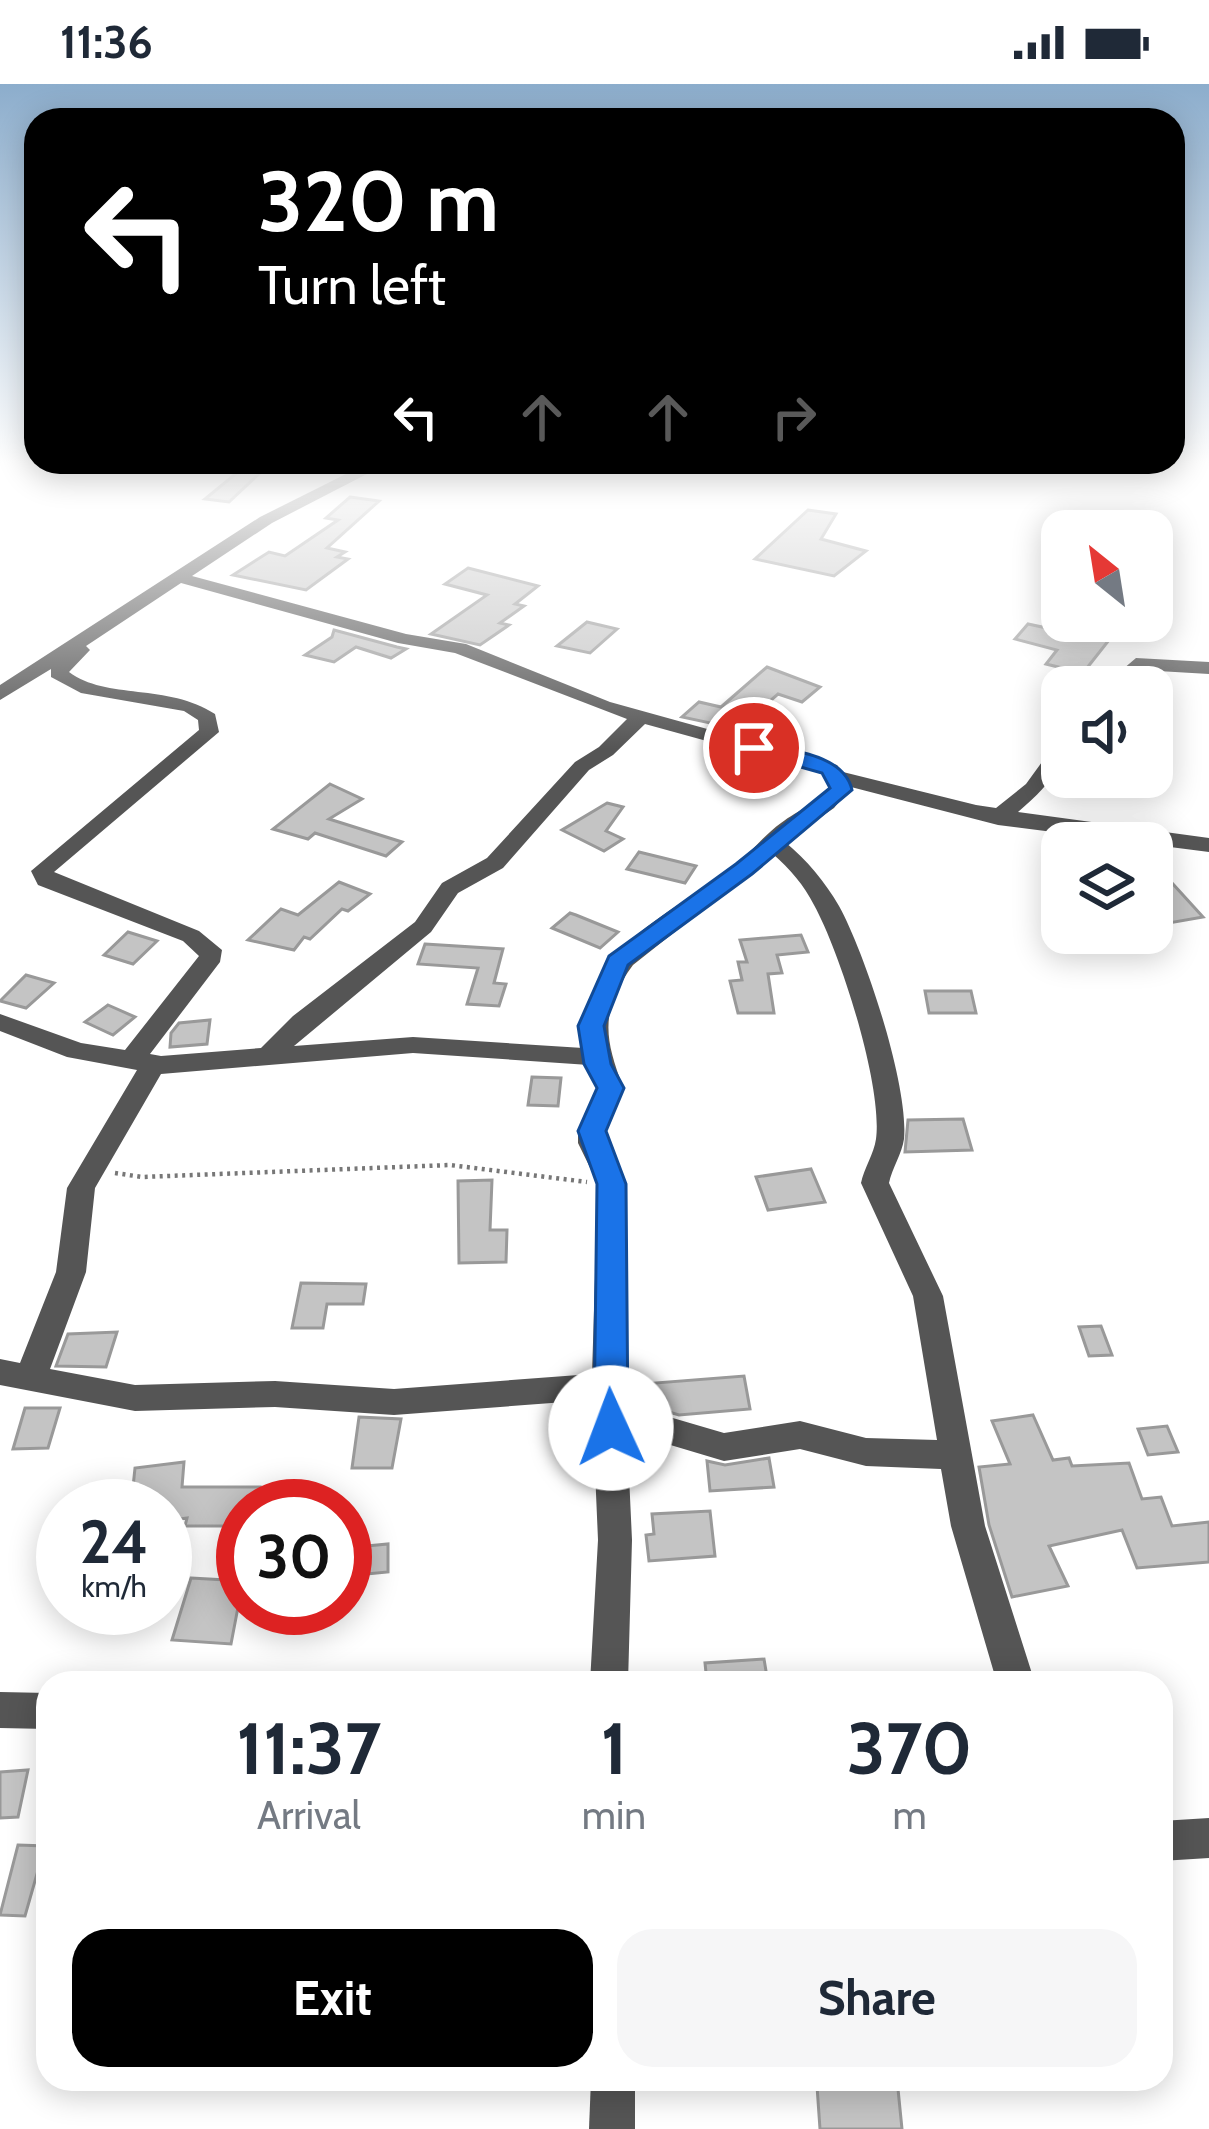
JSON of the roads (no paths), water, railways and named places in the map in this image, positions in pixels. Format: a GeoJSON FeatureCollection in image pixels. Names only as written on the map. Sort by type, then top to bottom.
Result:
{"type":"FeatureCollection","features":[{"type":"Feature","properties":{"kind":"street"},"geometry":{"type":"LineString","coordinates":[[0,694],[208,557]]}},
{"type":"Feature","properties":{"kind":"street"},"geometry":{"type":"LineString","coordinates":[[177,577],[405,639],[459,648],[640,717],[830,769],[839,777],[924,803],[1109,836],[1209,844]]}},
{"type":"Feature","properties":{"kind":"street"},"geometry":{"type":"LineString","coordinates":[[72,647],[81,650],[58,668],[60,677],[73,685],[164,696],[193,705],[208,718],[209,731],[42,871],[46,880],[190,936],[211,950],[211,957],[142,1063],[81,1188],[71,1272],[15,1375],[135,1399],[275,1394],[394,1402],[609,1399],[670,1434],[724,1447],[800,1435],[866,1452],[955,1455]]}},
{"type":"Feature","properties":{"kind":"street"},"geometry":{"type":"LineString","coordinates":[[1134,666],[1172,666]]}},
{"type":"Feature","properties":{"kind":"street"},"geometry":{"type":"LineString","coordinates":[[1173,666],[1209,668]]}},
{"type":"Feature","properties":{"kind":"street"},"geometry":{"type":"LineString","coordinates":[[270,1055],[302,1022],[423,927],[450,888],[495,863],[582,766],[606,751],[640,717]]}},
{"type":"Feature","properties":{"kind":"street"},"geometry":{"type":"LineString","coordinates":[[610,1671],[615,1540],[609,1399],[612,1185],[592,1143],[592,1131],[610,1088],[596,1057],[591,1026],[618,961],[838,794],[839,777]]}},
{"type":"Feature","properties":{"kind":"street"},"geometry":{"type":"LineString","coordinates":[[998,818],[1041,778]]}},
{"type":"Feature","properties":{"kind":"street"},"geometry":{"type":"LineString","coordinates":[[772,843],[790,854],[830,913],[860,996],[882,1081],[890,1142],[877,1164],[874,1183],[928,1296],[977,1563],[998,1604],[1013,1671]]}},
{"type":"Feature","properties":{"kind":"street"},"geometry":{"type":"LineString","coordinates":[[1,1023],[76,1051],[142,1063],[413,1045],[596,1057]]}},
{"type":"Feature","properties":{"kind":"street"},"geometry":{"type":"LineString","coordinates":[[0,1710],[36,1711]]}},
{"type":"Feature","properties":{"kind":"street"},"geometry":{"type":"LineString","coordinates":[[1173,1840],[1209,1838]]}},
{"type":"Feature","properties":{"kind":"street"},"geometry":{"type":"LineString","coordinates":[[612,2129],[614,2091]]}}]}
